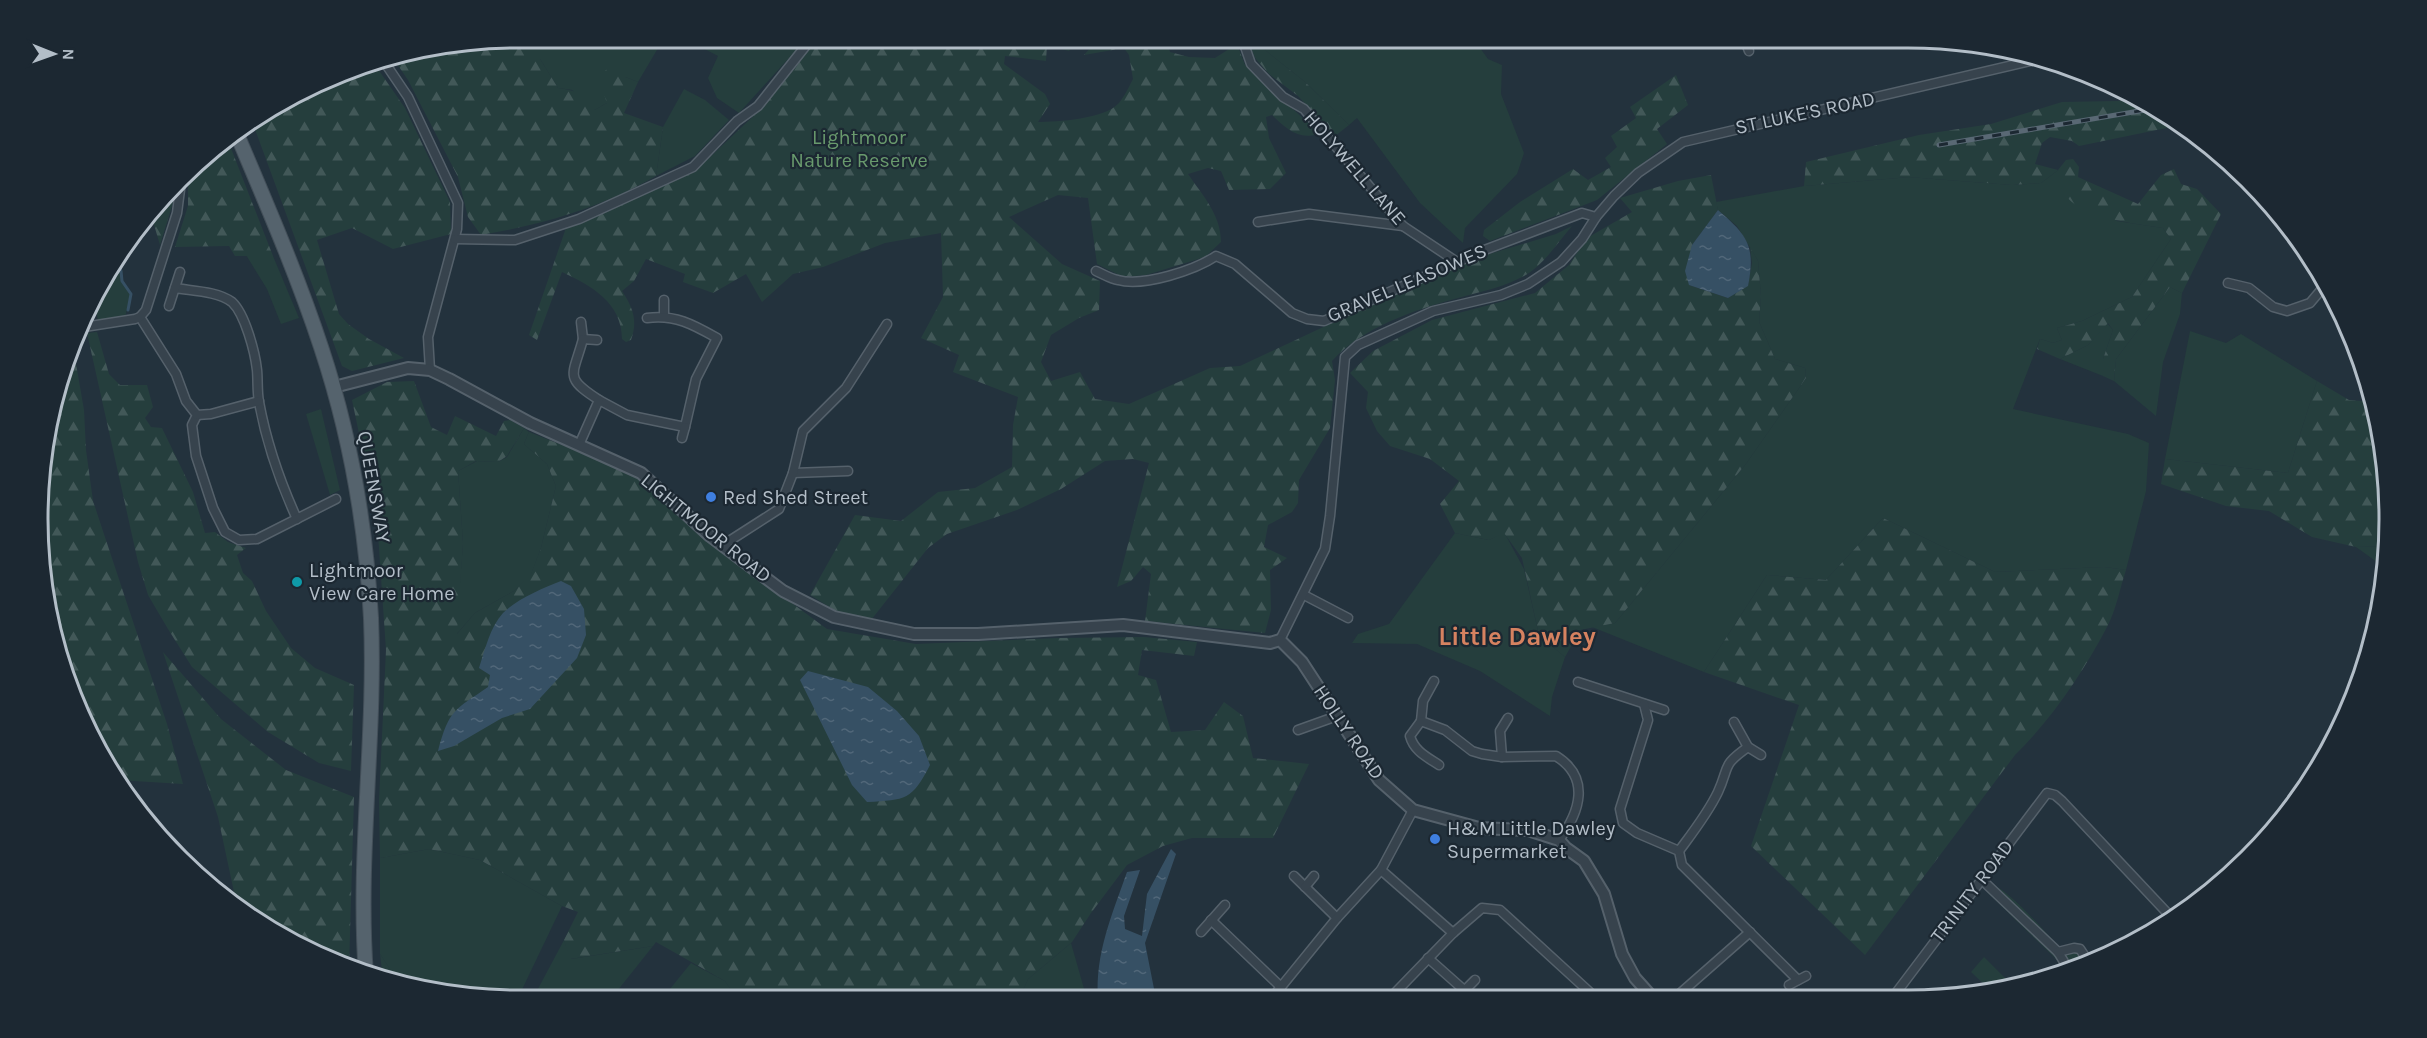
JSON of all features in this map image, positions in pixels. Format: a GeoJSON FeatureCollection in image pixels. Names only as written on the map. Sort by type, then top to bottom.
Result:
{"type":"FeatureCollection","features":[{"type":"Feature","properties":{"kind":"main road","name":"QUEENSWAY"},"geometry":{"type":"LineString","coordinates":[[239,140],[294,273],[334,387],[346,434],[361,518],[371,617],[371,709],[363,895],[366,964]]}},
{"type":"Feature","properties":{"kind":"street"},"geometry":{"type":"LineString","coordinates":[[455,239],[515,240],[579,219],[693,166],[737,122],[758,106],[804,48]]}},
{"type":"Feature","properties":{"kind":"street","name":"HOLYWELL LANE"},"geometry":{"type":"LineString","coordinates":[[1245,48],[1251,64],[1283,97],[1304,109],[1403,226],[1457,262]]}},
{"type":"Feature","properties":{"kind":"street","name":"ST LUKE'S ROAD"},"geometry":{"type":"LineString","coordinates":[[1280,640],[1325,549],[1345,357],[1358,345],[1433,311],[1501,295],[1528,284],[1561,261],[1582,239],[1596,216],[1638,173],[1683,142],[2024,63]]}},
{"type":"Feature","properties":{"kind":"street"},"geometry":{"type":"LineString","coordinates":[[388,67],[408,97],[458,203],[455,239],[428,337],[430,370]]}},
{"type":"Feature","properties":{"kind":"street"},"geometry":{"type":"LineString","coordinates":[[90,326],[140,317],[146,310],[159,276],[177,213],[180,193]]}},
{"type":"Feature","properties":{"kind":"street","name":"GRAVEL LEASOWES"},"geometry":{"type":"LineString","coordinates":[[1096,271],[1118,280],[1141,282],[1202,266],[1216,256],[1235,264],[1292,313],[1307,319],[1324,321],[1457,262],[1582,213],[1596,216]]}},
{"type":"Feature","properties":{"kind":"street"},"geometry":{"type":"LineString","coordinates":[[1258,222],[1309,214],[1403,226]]}},
{"type":"Feature","properties":{"kind":"street"},"geometry":{"type":"LineString","coordinates":[[169,306],[180,272]]}},
{"type":"Feature","properties":{"kind":"street"},"geometry":{"type":"LineString","coordinates":[[2228,283],[2249,288],[2273,307],[2287,311],[2310,303],[2320,291]]}},
{"type":"Feature","properties":{"kind":"street"},"geometry":{"type":"LineString","coordinates":[[174,288],[217,295],[235,306],[249,335],[257,368],[259,401],[280,477],[297,519]]}},
{"type":"Feature","properties":{"kind":"street"},"geometry":{"type":"LineString","coordinates":[[663,316],[664,300]]}},
{"type":"Feature","properties":{"kind":"street"},"geometry":{"type":"LineString","coordinates":[[647,318],[663,316],[689,322],[717,338],[696,379],[682,438]]}},
{"type":"Feature","properties":{"kind":"street"},"geometry":{"type":"LineString","coordinates":[[140,317],[176,374],[186,401],[196,415]]}},
{"type":"Feature","properties":{"kind":"street"},"geometry":{"type":"LineString","coordinates":[[581,322],[583,339],[573,378],[580,389],[627,415],[685,427]]}},
{"type":"Feature","properties":{"kind":"street"},"geometry":{"type":"LineString","coordinates":[[723,545],[779,509],[794,473],[803,431],[846,388],[886,324]]}},
{"type":"Feature","properties":{"kind":"street"},"geometry":{"type":"LineString","coordinates":[[583,339],[597,340]]}},
{"type":"Feature","properties":{"kind":"street","name":"LIGHTMOOR ROAD"},"geometry":{"type":"LineString","coordinates":[[334,387],[396,370],[420,368],[430,370],[530,423],[641,473],[723,545],[783,591],[834,617],[914,634],[978,634],[1123,625],[1270,643],[1280,640]]}},
{"type":"Feature","properties":{"kind":"street"},"geometry":{"type":"LineString","coordinates":[[579,445],[598,400]]}},
{"type":"Feature","properties":{"kind":"street"},"geometry":{"type":"LineString","coordinates":[[196,415],[211,414],[259,401]]}},
{"type":"Feature","properties":{"kind":"street"},"geometry":{"type":"LineString","coordinates":[[196,415],[192,425],[196,456],[213,508],[225,532],[239,540],[257,539],[336,499]]}},
{"type":"Feature","properties":{"kind":"street"},"geometry":{"type":"LineString","coordinates":[[794,473],[848,471]]}},
{"type":"Feature","properties":{"kind":"street"},"geometry":{"type":"LineString","coordinates":[[1304,595],[1348,618]]}},
{"type":"Feature","properties":{"kind":"street","name":"HOLLY ROAD"},"geometry":{"type":"LineString","coordinates":[[1280,640],[1302,662],[1379,780],[1413,810],[1479,828],[1528,830],[1559,840],[1584,861],[1604,894],[1623,954],[1635,978],[1646,990]]}},
{"type":"Feature","properties":{"kind":"street"},"geometry":{"type":"LineString","coordinates":[[1434,681],[1423,701],[1421,721],[1410,736],[1412,744],[1439,765]]}},
{"type":"Feature","properties":{"kind":"street"},"geometry":{"type":"LineString","coordinates":[[1578,682],[1664,710]]}},
{"type":"Feature","properties":{"kind":"street"},"geometry":{"type":"LineString","coordinates":[[1644,704],[1648,720],[1620,809],[1623,823],[1679,851]]}},
{"type":"Feature","properties":{"kind":"street"},"geometry":{"type":"LineString","coordinates":[[1298,730],[1337,716]]}},
{"type":"Feature","properties":{"kind":"street"},"geometry":{"type":"LineString","coordinates":[[1502,757],[1500,731],[1508,718]]}},
{"type":"Feature","properties":{"kind":"street"},"geometry":{"type":"LineString","coordinates":[[1421,721],[1445,730],[1472,751],[1502,757],[1557,756],[1571,768],[1575,777],[1578,810],[1559,840]]}},
{"type":"Feature","properties":{"kind":"street"},"geometry":{"type":"LineString","coordinates":[[1734,722],[1748,747],[1761,754]]}},
{"type":"Feature","properties":{"kind":"street"},"geometry":{"type":"LineString","coordinates":[[1748,747],[1727,764],[1719,792],[1679,851],[1682,865],[1750,933],[1802,978],[1789,985]]}},
{"type":"Feature","properties":{"kind":"street","name":"TRINITY ROAD"},"geometry":{"type":"LineString","coordinates":[[1898,990],[2047,793],[2055,795],[2130,871],[2167,913]]}},
{"type":"Feature","properties":{"kind":"street"},"geometry":{"type":"LineString","coordinates":[[1279,990],[1337,918],[1381,870],[1413,810]]}},
{"type":"Feature","properties":{"kind":"street"},"geometry":{"type":"LineString","coordinates":[[1381,870],[1453,933]]}},
{"type":"Feature","properties":{"kind":"street"},"geometry":{"type":"LineString","coordinates":[[1294,876],[1337,918]]}},
{"type":"Feature","properties":{"kind":"street"},"geometry":{"type":"LineString","coordinates":[[1305,887],[1314,876]]}},
{"type":"Feature","properties":{"kind":"street"},"geometry":{"type":"LineString","coordinates":[[1981,879],[2058,952],[2065,963]]}},
{"type":"Feature","properties":{"kind":"street"},"geometry":{"type":"LineString","coordinates":[[1201,932],[1225,905]]}},
{"type":"Feature","properties":{"kind":"street"},"geometry":{"type":"LineString","coordinates":[[1398,990],[1453,933],[1482,908],[1500,910],[1587,990]]}},
{"type":"Feature","properties":{"kind":"street"},"geometry":{"type":"LineString","coordinates":[[1211,920],[1281,987]]}},
{"type":"Feature","properties":{"kind":"street"},"geometry":{"type":"LineString","coordinates":[[1684,990],[1750,933]]}},
{"type":"Feature","properties":{"kind":"street"},"geometry":{"type":"LineString","coordinates":[[2058,952],[2074,948],[2080,949],[2084,955]]}},
{"type":"Feature","properties":{"kind":"street"},"geometry":{"type":"LineString","coordinates":[[1428,958],[1464,990],[1474,980]]}},
{"type":"Feature","properties":{"kind":"green space"},"geometry":{"type":"Polygon","coordinates":[[[540,48],[658,48],[638,82],[625,77],[607,103],[595,110],[572,90],[558,88],[540,59],[540,48]]]}},
{"type":"Feature","properties":{"kind":"green space"},"geometry":{"type":"Polygon","coordinates":[[[540,48],[540,59],[558,88],[580,94],[595,110],[607,103],[598,77],[616,61],[625,65],[625,77],[638,82],[624,113],[663,127],[656,176],[593,206],[527,226],[481,235],[468,217],[458,177],[408,80],[397,64],[458,52],[540,48]]]}},
{"type":"Feature","properties":{"kind":"green space"},"geometry":{"type":"Polygon","coordinates":[[[703,48],[798,48],[739,113],[717,98],[708,78],[718,56],[703,48]]]}},
{"type":"Feature","properties":{"kind":"green space","name":"Lightmoor Nature Reserve"},"geometry":{"type":"Polygon","coordinates":[[[811,48],[1047,48],[1046,61],[1005,56],[1004,64],[1045,94],[1050,104],[1038,122],[1092,116],[1103,113],[1119,103],[1133,79],[1129,55],[1124,48],[1169,48],[1170,52],[1189,57],[1215,58],[1231,48],[1239,48],[1245,65],[1319,133],[1300,135],[1282,125],[1272,115],[1266,117],[1269,138],[1286,173],[1270,189],[1229,190],[1221,171],[1208,168],[1188,174],[1215,214],[1220,232],[1221,242],[1205,257],[1146,275],[1123,277],[1097,264],[1088,198],[1058,195],[1009,217],[1062,264],[1100,281],[1099,310],[1079,318],[1051,335],[1041,362],[1051,381],[1080,372],[1095,399],[1129,404],[1210,368],[1240,366],[1383,299],[1483,256],[1556,234],[1572,226],[1544,260],[1524,276],[1500,286],[1424,308],[1390,321],[1359,338],[1332,361],[1335,380],[1330,428],[1299,480],[1298,503],[1292,512],[1268,525],[1264,547],[1287,558],[1270,570],[1271,610],[1265,633],[1145,621],[1151,574],[1143,567],[1131,581],[1117,587],[1149,463],[1133,459],[1105,461],[1061,489],[1017,510],[947,534],[928,548],[871,620],[836,611],[810,595],[855,515],[901,521],[938,492],[975,488],[1012,467],[1013,425],[1018,397],[953,372],[959,355],[921,338],[943,297],[941,233],[885,243],[823,267],[793,274],[762,302],[746,274],[713,293],[683,282],[685,274],[646,259],[634,281],[622,291],[632,309],[634,320],[631,340],[626,342],[622,339],[617,315],[603,297],[584,283],[562,272],[537,340],[529,335],[567,225],[682,178],[707,160],[763,107],[811,48]]]}},
{"type":"Feature","properties":{"kind":"green space","name":"Lightmoor Nature Reserve"},"geometry":{"type":"Polygon","coordinates":[[[1090,48],[1124,48],[1084,55],[1090,48]]]}},
{"type":"Feature","properties":{"kind":"green space"},"geometry":{"type":"Polygon","coordinates":[[[1251,48],[1265,48],[1305,82],[1349,125],[1335,136],[1298,96],[1269,74],[1255,58],[1251,48]]]}},
{"type":"Feature","properties":{"kind":"green space"},"geometry":{"type":"Polygon","coordinates":[[[1265,48],[1480,48],[1488,59],[1502,65],[1501,94],[1524,153],[1517,174],[1465,228],[1463,243],[1420,203],[1357,118],[1349,125],[1305,82],[1265,48]]]}},
{"type":"Feature","properties":{"kind":"green space"},"geometry":{"type":"Polygon","coordinates":[[[378,70],[405,108],[450,202],[451,234],[393,249],[352,228],[317,240],[339,314],[348,324],[369,339],[404,358],[352,371],[342,366],[255,129],[311,97],[378,70]]]}},
{"type":"Feature","properties":{"kind":"green space"},"geometry":{"type":"Polygon","coordinates":[[[1676,75],[1688,105],[1657,129],[1667,144],[1597,200],[1490,241],[1483,236],[1484,230],[1520,202],[1573,169],[1588,180],[1611,167],[1605,158],[1617,147],[1611,136],[1636,118],[1630,107],[1676,75]]]}},
{"type":"Feature","properties":{"kind":"green space"},"geometry":{"type":"Polygon","coordinates":[[[684,89],[705,100],[729,120],[695,156],[656,176],[663,127],[684,89]]]}},
{"type":"Feature","properties":{"kind":"green space"},"geometry":{"type":"Polygon","coordinates":[[[2122,100],[2170,127],[2079,146],[2072,141],[2050,137],[2042,143],[2035,164],[2058,170],[2041,183],[2012,185],[1909,177],[1804,186],[1806,162],[1919,135],[1991,124],[2062,102],[2122,100]]]}},
{"type":"Feature","properties":{"kind":"green space"},"geometry":{"type":"Polygon","coordinates":[[[230,146],[273,256],[235,256],[229,246],[175,247],[188,206],[188,184],[230,146]]]}},
{"type":"Feature","properties":{"kind":"green space"},"geometry":{"type":"Polygon","coordinates":[[[2073,159],[2079,167],[2078,177],[2138,204],[2161,175],[2174,169],[2181,184],[2197,189],[2221,214],[2182,293],[2170,287],[2116,359],[2114,381],[2103,376],[2103,359],[2113,330],[2108,323],[2088,345],[2060,359],[2037,349],[2040,339],[2053,343],[2062,340],[2057,328],[2082,321],[2132,297],[2171,239],[2163,228],[2109,218],[2071,202],[2064,193],[2058,170],[2066,160],[2073,159]]]}},
{"type":"Feature","properties":{"kind":"green space"},"geometry":{"type":"Polygon","coordinates":[[[2058,170],[2117,221],[2163,228],[2171,239],[2132,297],[2082,321],[2057,328],[2062,340],[2053,343],[2040,339],[2013,409],[2128,434],[2149,443],[2146,491],[2126,570],[2104,567],[1995,572],[1883,518],[1826,580],[1767,575],[1704,672],[1592,627],[1615,623],[1745,465],[1806,378],[1805,368],[1775,359],[1759,322],[1761,296],[1758,261],[1737,226],[1718,210],[1716,202],[1804,186],[1909,177],[2012,185],[2041,183],[2058,170]]]}},
{"type":"Feature","properties":{"kind":"green space"},"geometry":{"type":"Polygon","coordinates":[[[1711,175],[1718,210],[1692,245],[1689,285],[1728,298],[1748,285],[1752,263],[1750,247],[1758,261],[1761,296],[1759,322],[1775,359],[1805,368],[1806,378],[1745,465],[1615,623],[1580,630],[1565,657],[1539,635],[1522,558],[1504,533],[1489,540],[1455,533],[1440,504],[1459,481],[1430,459],[1390,446],[1377,431],[1366,408],[1368,392],[1350,373],[1373,351],[1432,320],[1535,293],[1569,265],[1587,238],[1632,212],[1620,198],[1678,181],[1711,175]]]}},
{"type":"Feature","properties":{"kind":"green space"},"geometry":{"type":"Polygon","coordinates":[[[174,198],[160,245],[153,222],[174,198]]]}},
{"type":"Feature","properties":{"kind":"green space"},"geometry":{"type":"Polygon","coordinates":[[[246,255],[273,256],[299,318],[281,324],[267,289],[246,255]]]}},
{"type":"Feature","properties":{"kind":"green space"},"geometry":{"type":"Polygon","coordinates":[[[120,268],[122,281],[131,294],[125,317],[98,320],[96,312],[120,268]]]}},
{"type":"Feature","properties":{"kind":"green space"},"geometry":{"type":"Polygon","coordinates":[[[2170,287],[2182,293],[2180,314],[2163,362],[2156,416],[2114,381],[2116,359],[2170,287]]]}},
{"type":"Feature","properties":{"kind":"green space"},"geometry":{"type":"Polygon","coordinates":[[[2107,323],[2113,330],[2103,359],[2103,376],[2060,359],[2088,345],[2107,323]]]}},
{"type":"Feature","properties":{"kind":"green space"},"geometry":{"type":"Polygon","coordinates":[[[2190,331],[2226,343],[2241,334],[2317,381],[2288,473],[2165,459],[2190,331]]]}},
{"type":"Feature","properties":{"kind":"green space"},"geometry":{"type":"Polygon","coordinates":[[[97,332],[109,374],[120,385],[147,385],[153,407],[145,418],[151,427],[162,428],[193,492],[205,533],[215,532],[228,542],[246,548],[237,555],[243,573],[252,581],[266,611],[291,648],[315,668],[354,685],[351,771],[319,763],[268,732],[192,667],[148,595],[138,562],[87,333],[97,332]]]}},
{"type":"Feature","properties":{"kind":"green space"},"geometry":{"type":"Polygon","coordinates":[[[76,361],[84,410],[86,450],[93,501],[167,724],[183,784],[127,781],[84,699],[64,641],[57,611],[49,550],[49,488],[57,427],[76,361]]]}},
{"type":"Feature","properties":{"kind":"green space"},"geometry":{"type":"Polygon","coordinates":[[[414,381],[431,427],[447,435],[455,416],[496,436],[504,421],[510,420],[524,428],[507,456],[498,462],[476,461],[458,471],[463,543],[457,634],[475,613],[514,591],[531,574],[541,548],[556,486],[547,464],[524,444],[529,432],[610,464],[641,480],[708,541],[827,629],[916,644],[1144,637],[1197,642],[1194,656],[1142,650],[1138,675],[1156,680],[1171,732],[1205,730],[1224,702],[1243,716],[1253,758],[1309,764],[1273,838],[1192,838],[1163,846],[1127,865],[1072,942],[1028,979],[1023,990],[731,990],[725,981],[656,942],[653,946],[570,959],[564,940],[578,912],[562,906],[480,860],[429,849],[380,858],[379,801],[386,650],[377,519],[352,400],[387,382],[414,381]]]}},
{"type":"Feature","properties":{"kind":"green space"},"geometry":{"type":"Polygon","coordinates":[[[2317,381],[2349,400],[2364,401],[2370,427],[2378,488],[2378,546],[2356,547],[2312,537],[2269,511],[2226,506],[2161,484],[2165,459],[2288,473],[2317,381]]]}},
{"type":"Feature","properties":{"kind":"green space"},"geometry":{"type":"Polygon","coordinates":[[[321,409],[340,490],[330,495],[306,414],[321,409]]]}},
{"type":"Feature","properties":{"kind":"green space"},"geometry":{"type":"Polygon","coordinates":[[[524,428],[529,432],[524,444],[547,464],[556,486],[541,548],[531,575],[514,591],[475,613],[456,635],[463,543],[458,471],[477,461],[498,462],[507,457],[524,428]]]}},
{"type":"Feature","properties":{"kind":"green space"},"geometry":{"type":"Polygon","coordinates":[[[1883,518],[1995,572],[2104,567],[2126,570],[2110,620],[2077,678],[2054,711],[2015,755],[1865,955],[1751,846],[1799,705],[1704,672],[1767,575],[1826,580],[1883,518]]]}},
{"type":"Feature","properties":{"kind":"green space"},"geometry":{"type":"Polygon","coordinates":[[[1504,532],[1524,569],[1539,635],[1565,657],[1552,697],[1550,716],[1480,671],[1417,644],[1352,643],[1358,634],[1389,624],[1455,533],[1489,540],[1504,532]]]}},
{"type":"Feature","properties":{"kind":"green space"},"geometry":{"type":"Polygon","coordinates":[[[2378,546],[2377,562],[2356,547],[2378,546]]]}},
{"type":"Feature","properties":{"kind":"green space"},"geometry":{"type":"Polygon","coordinates":[[[521,567],[518,576],[511,579],[503,568],[521,567]]]}},
{"type":"Feature","properties":{"kind":"green space"},"geometry":{"type":"Polygon","coordinates":[[[163,652],[221,719],[286,770],[354,797],[349,958],[283,927],[235,895],[218,817],[163,652]]]}},
{"type":"Feature","properties":{"kind":"green space"},"geometry":{"type":"Polygon","coordinates":[[[429,849],[480,860],[562,906],[522,990],[458,986],[392,972],[380,954],[380,858],[429,849]]]}},
{"type":"Feature","properties":{"kind":"green space"},"geometry":{"type":"Polygon","coordinates":[[[1981,879],[2001,889],[2021,906],[2055,942],[2058,952],[2074,948],[2082,956],[2060,965],[1989,894],[1981,879]]]}},
{"type":"Feature","properties":{"kind":"green space"},"geometry":{"type":"Polygon","coordinates":[[[564,940],[571,959],[653,946],[618,990],[537,990],[564,940]]]}},
{"type":"Feature","properties":{"kind":"green space"},"geometry":{"type":"Polygon","coordinates":[[[1071,943],[1084,990],[1023,990],[1028,979],[1071,943]]]}},
{"type":"Feature","properties":{"kind":"green space"},"geometry":{"type":"Polygon","coordinates":[[[380,954],[392,972],[382,969],[380,954]]]}},
{"type":"Feature","properties":{"kind":"green space"},"geometry":{"type":"Polygon","coordinates":[[[1984,957],[2006,979],[1983,984],[1971,972],[1984,957]]]}},
{"type":"Feature","properties":{"kind":"green space"},"geometry":{"type":"Polygon","coordinates":[[[691,963],[725,981],[731,990],[669,990],[691,963]]]}},
{"type":"Feature","properties":{"kind":"water"},"geometry":{"type":"Polygon","coordinates":[[[1718,210],[1742,234],[1750,251],[1748,286],[1728,298],[1689,285],[1685,271],[1692,245],[1718,210]]]}},
{"type":"Feature","properties":{"kind":"water"},"geometry":{"type":"Polygon","coordinates":[[[561,581],[571,586],[584,609],[586,635],[577,658],[530,709],[502,718],[454,746],[438,751],[450,718],[461,706],[488,687],[490,675],[479,668],[488,639],[498,619],[523,599],[561,581]]]}},
{"type":"Feature","properties":{"kind":"water"},"geometry":{"type":"Polygon","coordinates":[[[808,671],[868,687],[897,711],[919,736],[930,765],[912,792],[899,799],[867,802],[852,785],[800,680],[808,671]]]}},
{"type":"Feature","properties":{"kind":"water"},"geometry":{"type":"Polygon","coordinates":[[[1171,849],[1176,854],[1145,943],[1154,990],[1098,990],[1102,950],[1110,919],[1127,872],[1140,870],[1124,916],[1125,929],[1142,936],[1147,894],[1171,849]]]}},
{"type":"Feature","properties":{"kind":"waterway"},"geometry":{"type":"LineString","coordinates":[[120,268],[122,281],[131,294],[128,310]]}},
{"type":"Feature","properties":{"kind":"railway"},"geometry":{"type":"LineString","coordinates":[[1939,145],[2143,110]]}},
{"type":"Feature","properties":{"kind":"place","name":"Red Shed Street"},"geometry":{"type":"Point","coordinates":[711,497]}},
{"type":"Feature","properties":{"kind":"place","name":"Lightmoor View Care Home"},"geometry":{"type":"Point","coordinates":[297,582]}},
{"type":"Feature","properties":{"kind":"place","name":"H&M Little Dawley Supermarket"},"geometry":{"type":"Point","coordinates":[1435,839]}},
{"type":"Feature","properties":{"kind":"district","name":"Little Dawley"},"geometry":{"type":"Point","coordinates":[1517,636]}}]}
